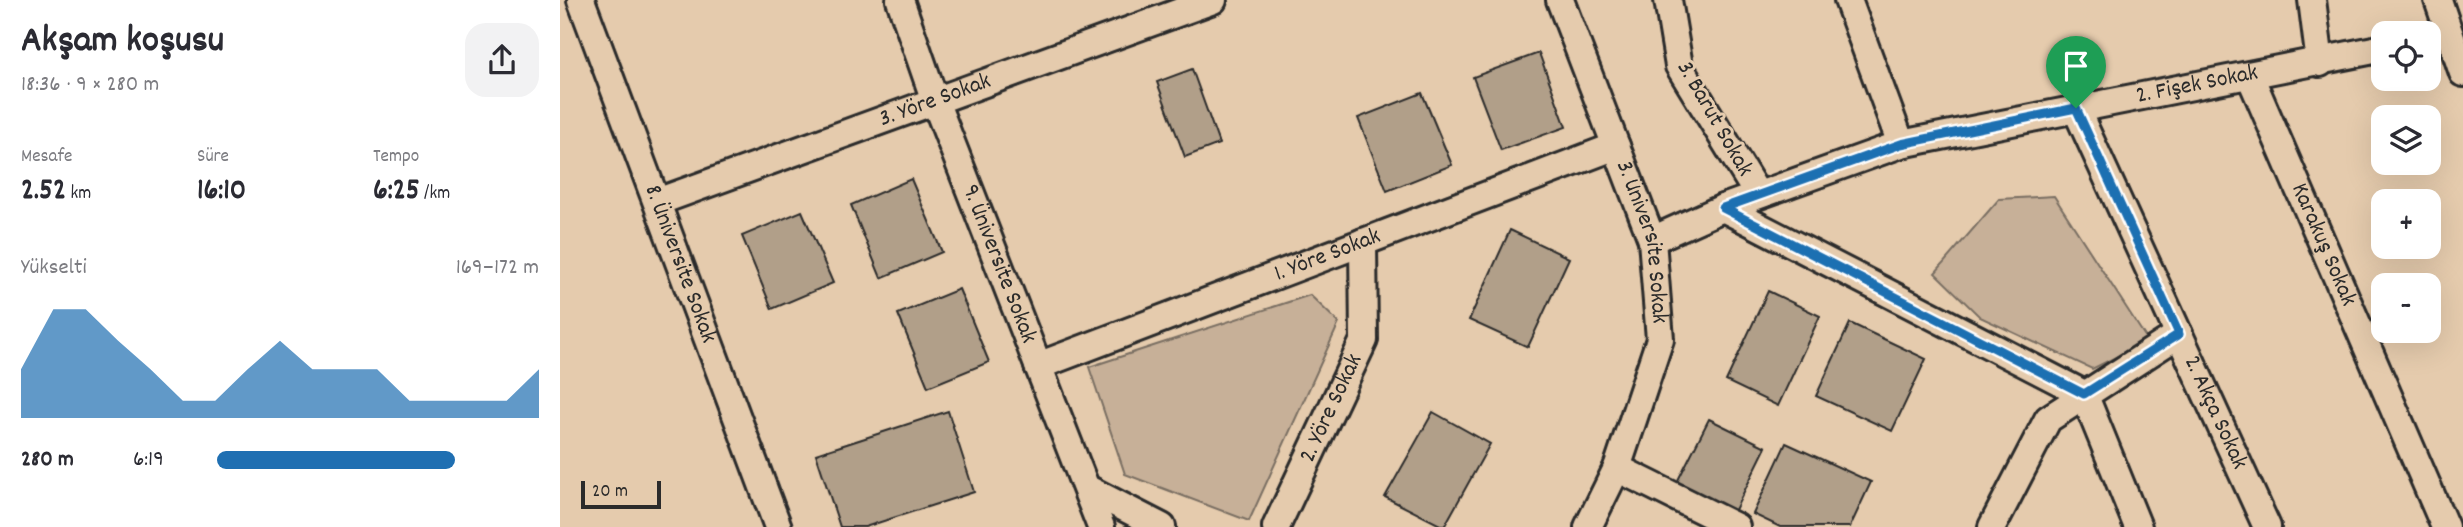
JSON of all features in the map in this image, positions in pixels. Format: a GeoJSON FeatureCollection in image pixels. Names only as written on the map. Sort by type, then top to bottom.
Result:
{"type":"FeatureCollection","features":[{"type":"Feature","properties":{"kind":"street","name":"8. Üniversite Sokak"},"geometry":{"type":"LineString","coordinates":[[581,0],[778,527]]}},
{"type":"Feature","properties":{"kind":"street","name":"9. Üniversite Sokak"},"geometry":{"type":"LineString","coordinates":[[900,0],[934,101],[1101,527]]}},
{"type":"Feature","properties":{"kind":"street","name":"3. Yöre Sokak"},"geometry":{"type":"LineString","coordinates":[[657,202],[1213,0]]}},
{"type":"Feature","properties":{"kind":"street","name":"3. Üniversite Sokak"},"geometry":{"type":"LineString","coordinates":[[1560,0],[1652,240],[1660,339],[1616,468],[1588,527]]}},
{"type":"Feature","properties":{"kind":"street","name":"3. Barut Sokak"},"geometry":{"type":"LineString","coordinates":[[1668,0],[1679,66],[1758,195]]}},
{"type":"Feature","properties":{"kind":"street"},"geometry":{"type":"LineString","coordinates":[[1849,0],[1901,144]]}},
{"type":"Feature","properties":{"kind":"street"},"geometry":{"type":"LineString","coordinates":[[2312,0],[2320,63]]}},
{"type":"Feature","properties":{"kind":"street"},"geometry":{"type":"LineString","coordinates":[[2438,0],[2446,34],[2463,74]]}},
{"type":"Feature","properties":{"kind":"street","name":"2. Fişek Sokak"},"geometry":{"type":"LineString","coordinates":[[1652,240],[1723,208],[1901,144],[2371,51]]}},
{"type":"Feature","properties":{"kind":"street","name":"Karakuş Sokak"},"geometry":{"type":"LineString","coordinates":[[2250,76],[2445,527]]}},
{"type":"Feature","properties":{"kind":"street","name":"2. Akça Sokak"},"geometry":{"type":"LineString","coordinates":[[2076,108],[2267,527]]}},
{"type":"Feature","properties":{"kind":"street","name":"1. Yöre Sokak"},"geometry":{"type":"LineString","coordinates":[[1038,366],[1616,146]]}},
{"type":"Feature","properties":{"kind":"street"},"geometry":{"type":"LineString","coordinates":[[1723,208],[2084,394],[2138,527]]}},
{"type":"Feature","properties":{"kind":"street","name":"2. Yöre Sokak"},"geometry":{"type":"LineString","coordinates":[[1276,527],[1364,340],[1363,242]]}},
{"type":"Feature","properties":{"kind":"street"},"geometry":{"type":"LineString","coordinates":[[1992,527],[2048,419],[2179,334]]}},
{"type":"Feature","properties":{"kind":"street"},"geometry":{"type":"LineString","coordinates":[[1616,468],[1736,527]]}},
{"type":"Feature","properties":{"kind":"street"},"geometry":{"type":"LineString","coordinates":[[1088,489],[1163,527]]}},
{"type":"Feature","properties":{"kind":"shaded area"},"geometry":{"type":"Polygon","coordinates":[[[2054,196],[2148,341],[2092,369],[1980,317],[1935,273],[1999,199],[2054,196]]]}},
{"type":"Feature","properties":{"kind":"shaded area"},"geometry":{"type":"Polygon","coordinates":[[[1310,295],[1339,323],[1249,521],[1125,474],[1089,367],[1310,295]]]}},
{"type":"Feature","properties":{"kind":"building"},"geometry":{"type":"Polygon","coordinates":[[[1539,53],[1566,127],[1501,150],[1473,77],[1539,53]]]}},
{"type":"Feature","properties":{"kind":"building"},"geometry":{"type":"Polygon","coordinates":[[[1192,69],[1219,144],[1185,157],[1157,82],[1192,69]]]}},
{"type":"Feature","properties":{"kind":"building"},"geometry":{"type":"Polygon","coordinates":[[[1422,93],[1452,165],[1387,191],[1358,118],[1422,93]]]}},
{"type":"Feature","properties":{"kind":"building"},"geometry":{"type":"Polygon","coordinates":[[[911,179],[942,252],[881,278],[851,205],[911,179]]]}},
{"type":"Feature","properties":{"kind":"building"},"geometry":{"type":"Polygon","coordinates":[[[802,211],[833,283],[772,309],[742,236],[802,211]]]}},
{"type":"Feature","properties":{"kind":"building"},"geometry":{"type":"Polygon","coordinates":[[[1510,230],[1569,258],[1528,347],[1469,320],[1510,230]]]}},
{"type":"Feature","properties":{"kind":"building"},"geometry":{"type":"Polygon","coordinates":[[[959,289],[989,362],[928,387],[898,314],[959,289]]]}},
{"type":"Feature","properties":{"kind":"building"},"geometry":{"type":"Polygon","coordinates":[[[1768,291],[1820,316],[1778,406],[1726,381],[1768,291]]]}},
{"type":"Feature","properties":{"kind":"building"},"geometry":{"type":"Polygon","coordinates":[[[1850,323],[1926,359],[1892,431],[1816,396],[1850,323]]]}},
{"type":"Feature","properties":{"kind":"building"},"geometry":{"type":"Polygon","coordinates":[[[948,411],[974,492],[865,527],[840,527],[816,454],[948,411]]]}},
{"type":"Feature","properties":{"kind":"building"},"geometry":{"type":"Polygon","coordinates":[[[1433,412],[1490,444],[1444,527],[1385,497],[1433,412]]]}},
{"type":"Feature","properties":{"kind":"building"},"geometry":{"type":"Polygon","coordinates":[[[1709,419],[1766,447],[1734,512],[1676,484],[1709,419]]]}},
{"type":"Feature","properties":{"kind":"building"},"geometry":{"type":"Polygon","coordinates":[[[1786,443],[1871,482],[1850,527],[1780,527],[1753,514],[1786,443]]]}},
{"type":"Feature","properties":{"kind":"route"},"geometry":{"type":"LineString","coordinates":[[2076,108],[2179,334],[2084,394],[1723,208],[1901,144],[2076,108]]}}]}
